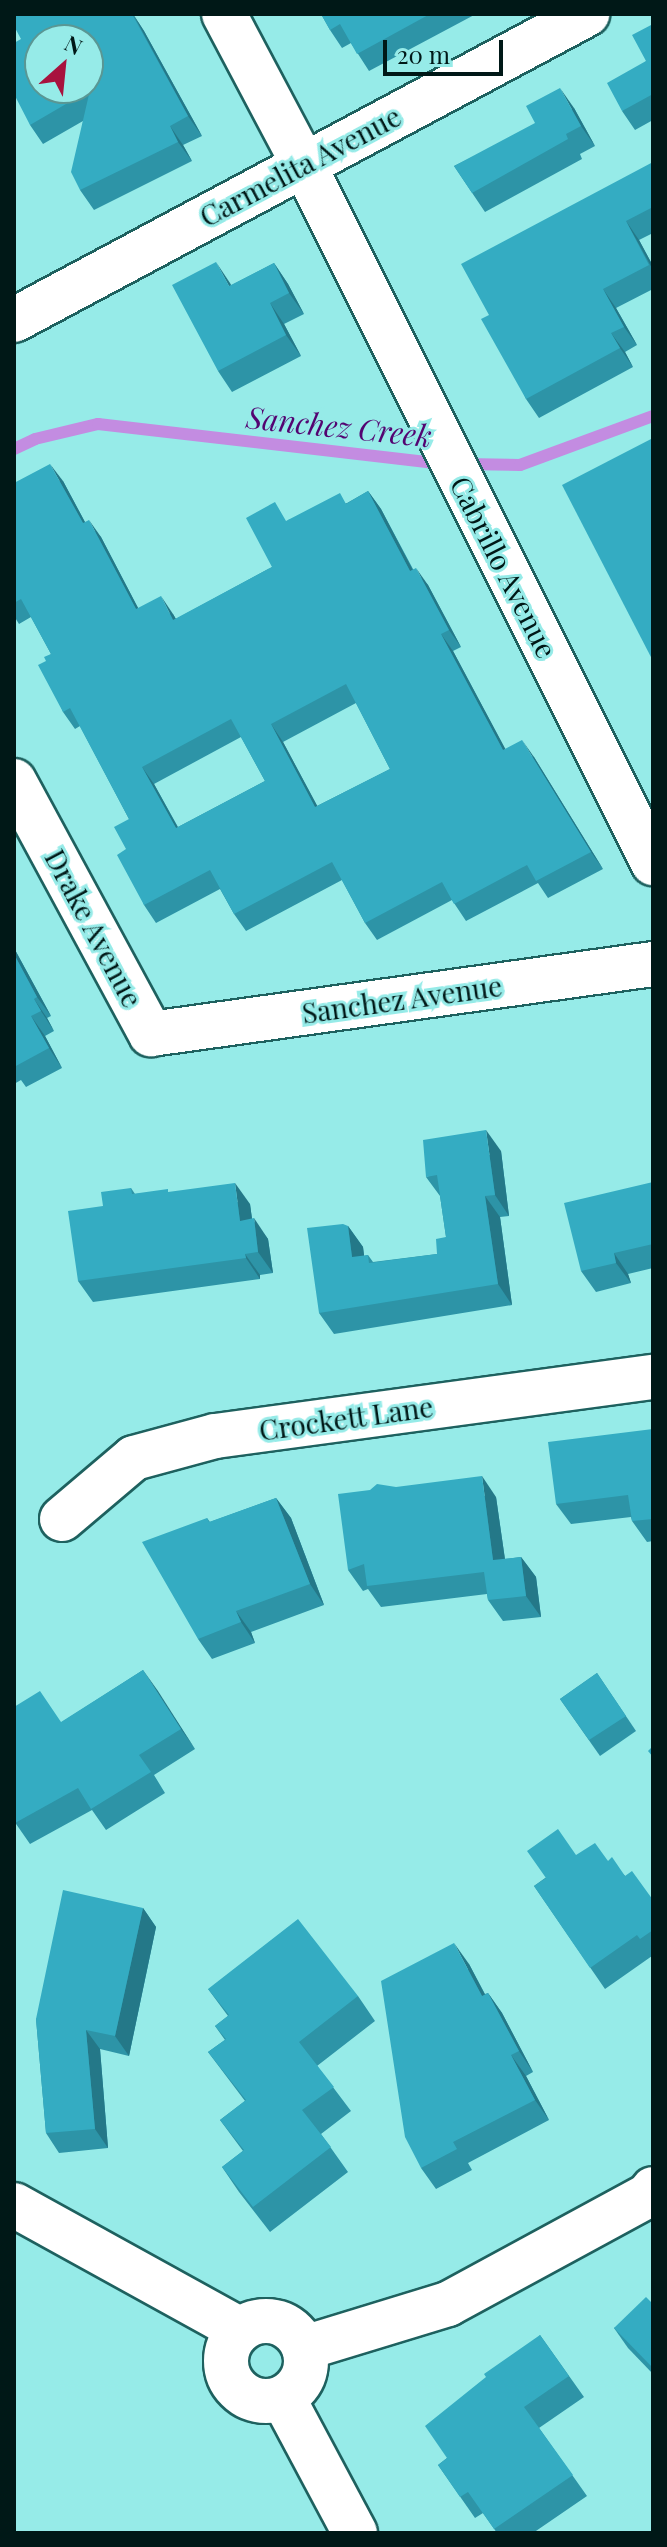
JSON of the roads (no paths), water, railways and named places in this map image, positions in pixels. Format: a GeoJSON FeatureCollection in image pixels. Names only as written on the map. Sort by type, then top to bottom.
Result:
{"type":"FeatureCollection","features":[{"type":"Feature","properties":{"kind":"street","name":"Cabrillo Avenue"},"geometry":{"type":"LineString","coordinates":[[224,14],[303,163],[653,863]]}},
{"type":"Feature","properties":{"kind":"street","name":"Carmelita Avenue"},"geometry":{"type":"LineString","coordinates":[[14,320],[587,14]]}},
{"type":"Feature","properties":{"kind":"street","name":"Drake Avenue"},"geometry":{"type":"LineString","coordinates":[[14,781],[151,1034]]}},
{"type":"Feature","properties":{"kind":"street","name":"Sanchez Avenue"},"geometry":{"type":"LineString","coordinates":[[151,1034],[653,964]]}},
{"type":"Feature","properties":{"kind":"street","name":"Crockett Lane"},"geometry":{"type":"LineString","coordinates":[[62,1519],[134,1458],[215,1436],[653,1377]]}},
{"type":"Feature","properties":{"kind":"street"},"geometry":{"type":"LineString","coordinates":[[304,2348],[448,2304],[649,2195],[653,2189]]}},
{"type":"Feature","properties":{"kind":"street"},"geometry":{"type":"LineString","coordinates":[[14,2205],[240,2330]]}},
{"type":"Feature","properties":{"kind":"street"},"geometry":{"type":"LineString","coordinates":[[277,2322],[289,2327],[304,2348],[307,2359],[301,2383],[283,2398],[258,2400],[236,2388],[226,2365],[227,2352],[240,2330],[251,2323],[277,2322]]}},
{"type":"Feature","properties":{"kind":"street"},"geometry":{"type":"LineString","coordinates":[[283,2398],[355,2533]]}},
{"type":"Feature","properties":{"kind":"waterway","name":"Sanchez Creek"},"geometry":{"type":"LineString","coordinates":[[463,464],[520,465],[653,416]]}},
{"type":"Feature","properties":{"kind":"waterway","name":"Sanchez Creek"},"geometry":{"type":"LineString","coordinates":[[14,449],[35,439],[98,424],[444,464]]}}]}
